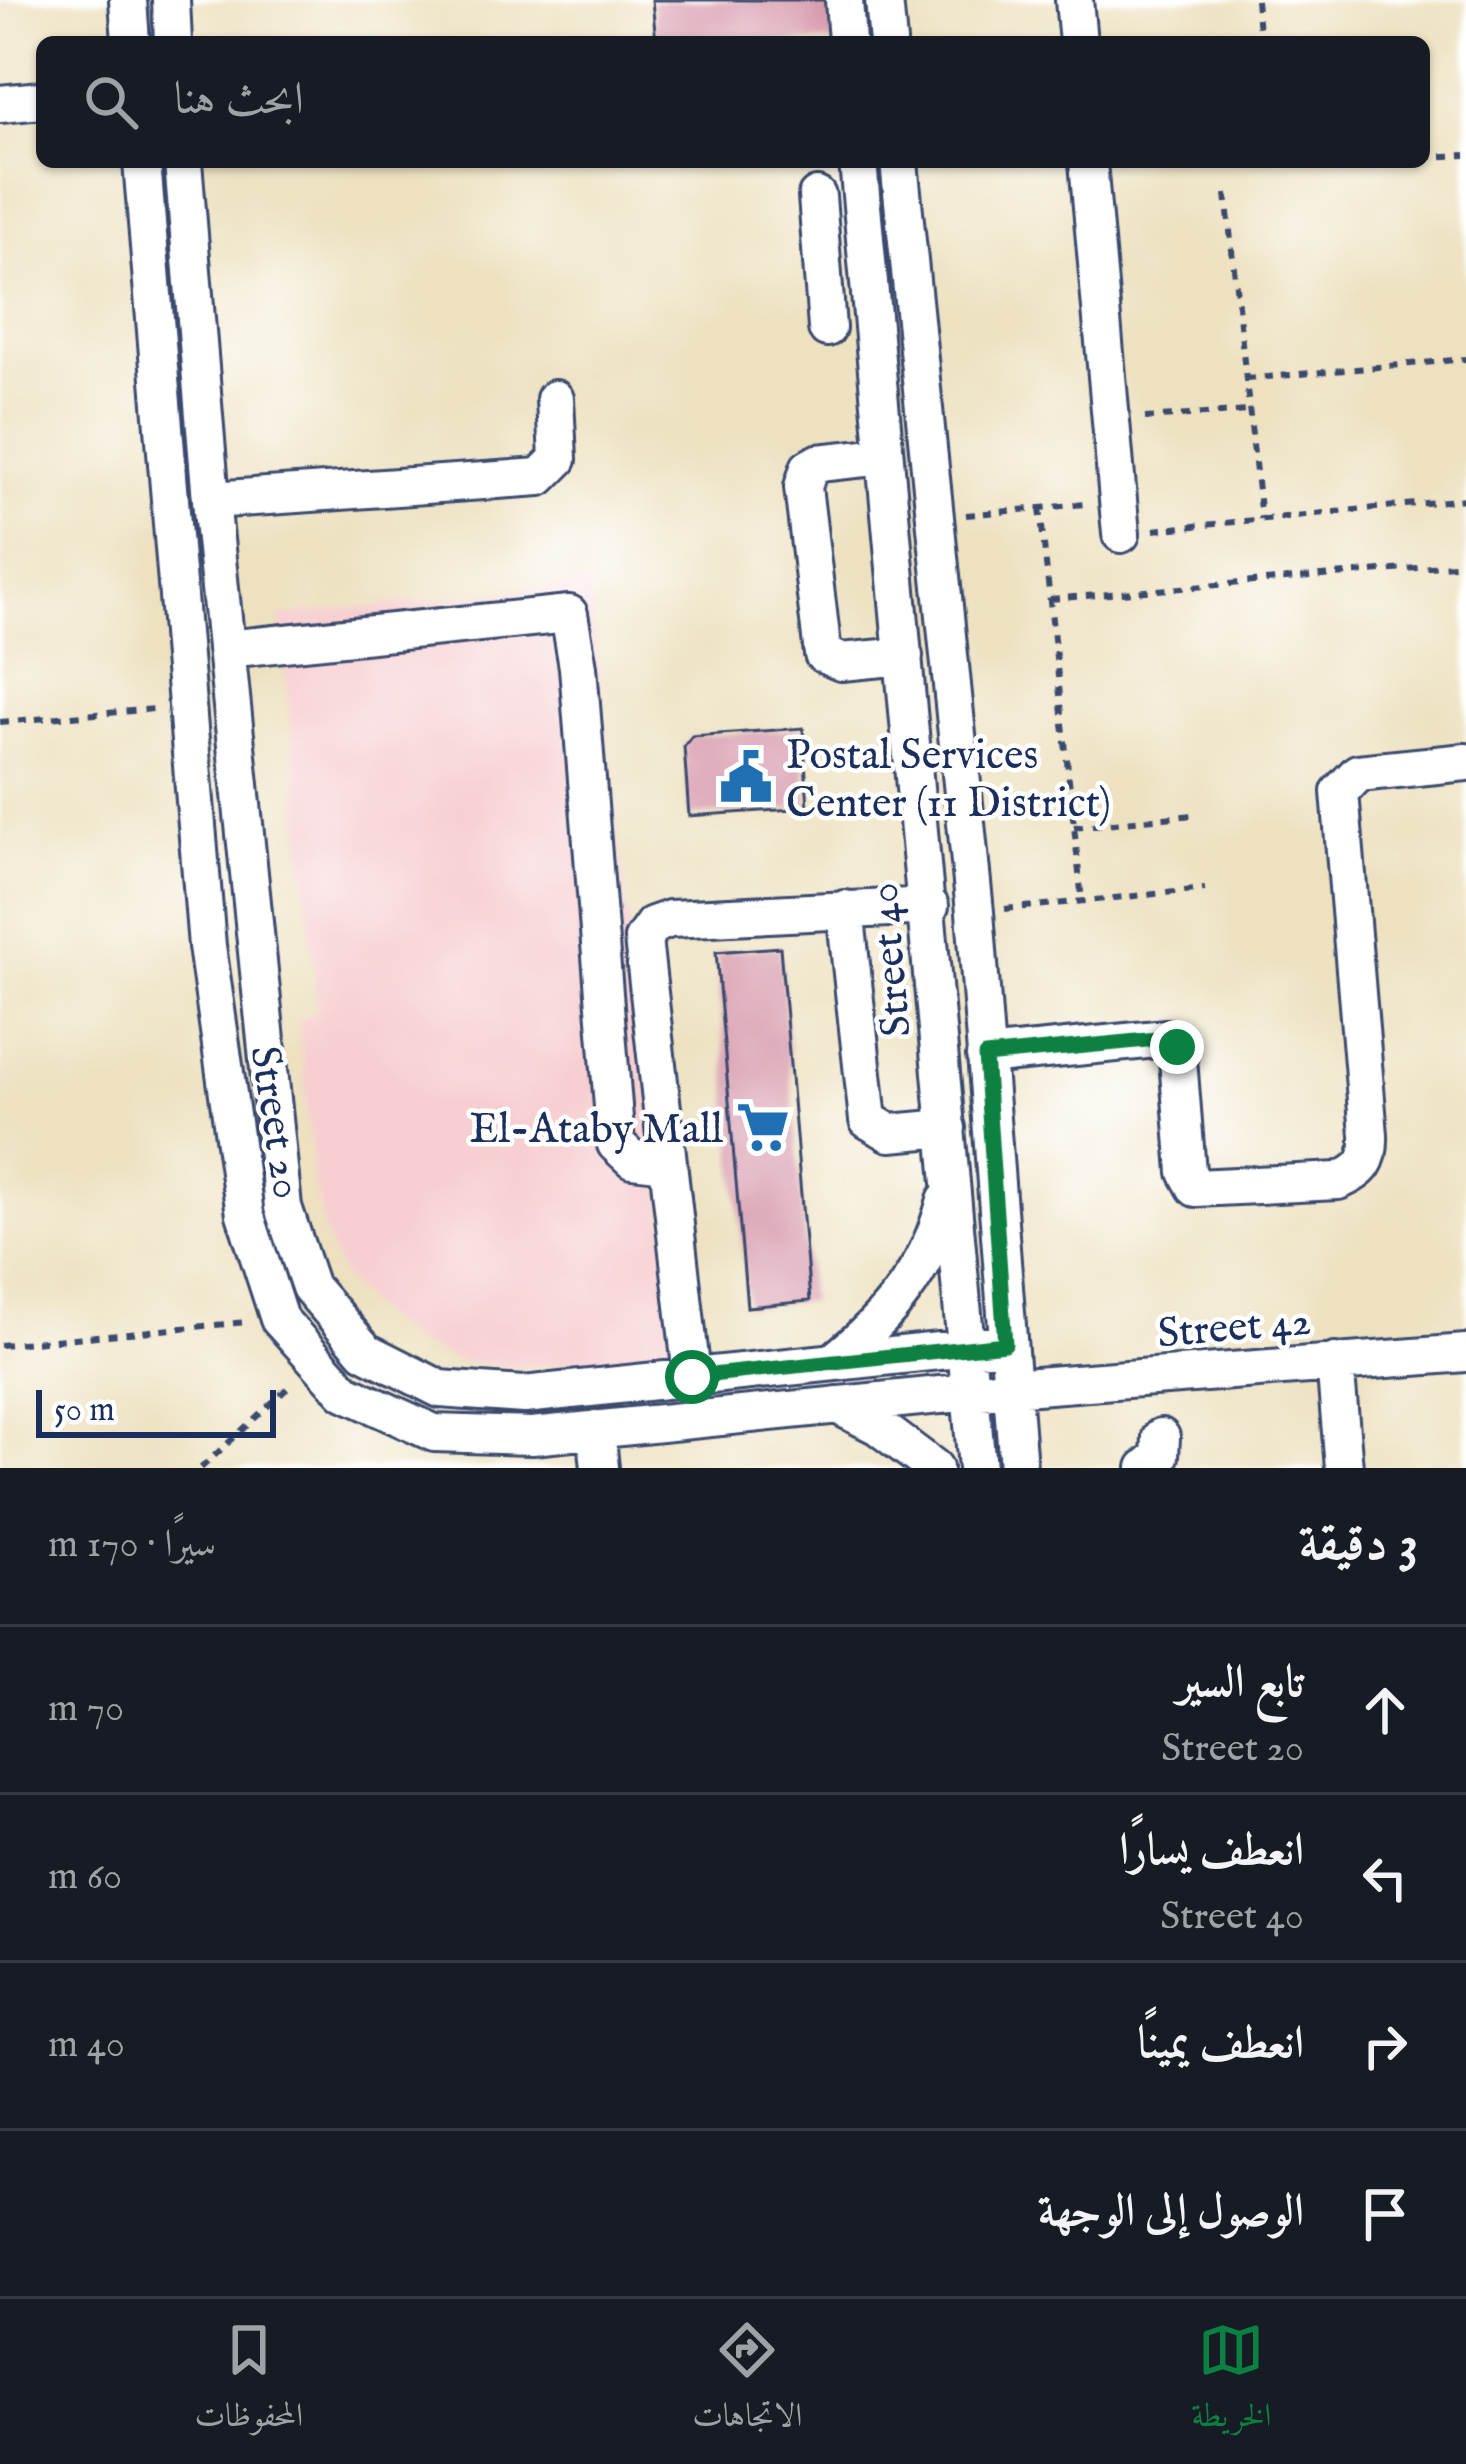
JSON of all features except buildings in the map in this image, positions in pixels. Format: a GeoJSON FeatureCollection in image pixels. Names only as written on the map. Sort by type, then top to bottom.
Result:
{"type":"FeatureCollection","features":[{"type":"Feature","properties":{"kind":"street"},"geometry":{"type":"LineString","coordinates":[[128,0],[131,36]]}},
{"type":"Feature","properties":{"kind":"street"},"geometry":{"type":"LineString","coordinates":[[171,0],[173,36]]}},
{"type":"Feature","properties":{"kind":"street"},"geometry":{"type":"LineString","coordinates":[[844,0],[847,36]]}},
{"type":"Feature","properties":{"kind":"street"},"geometry":{"type":"LineString","coordinates":[[884,0],[887,36]]}},
{"type":"Feature","properties":{"kind":"street"},"geometry":{"type":"LineString","coordinates":[[1074,0],[1077,36]]}},
{"type":"Feature","properties":{"kind":"street"},"geometry":{"type":"LineString","coordinates":[[0,104],[36,101]]}},
{"type":"Feature","properties":{"kind":"street","name":"Street 20"},"geometry":{"type":"LineString","coordinates":[[142,168],[208,946],[245,1214],[279,1319],[345,1392],[434,1433],[532,1436],[1010,1388]]}},
{"type":"Feature","properties":{"kind":"street","name":"Street 20"},"geometry":{"type":"LineString","coordinates":[[183,168],[211,500],[283,1207],[310,1287],[365,1351],[440,1389],[524,1395],[1005,1344]]}},
{"type":"Feature","properties":{"kind":"street","name":"Street 40"},"geometry":{"type":"LineString","coordinates":[[859,168],[930,906],[977,1468]]}},
{"type":"Feature","properties":{"kind":"street"},"geometry":{"type":"LineString","coordinates":[[900,168],[931,518],[975,912],[1018,1468]]}},
{"type":"Feature","properties":{"kind":"street"},"geometry":{"type":"LineString","coordinates":[[1089,168],[1119,517]]}},
{"type":"Feature","properties":{"kind":"street"},"geometry":{"type":"LineString","coordinates":[[817,196],[827,328]]}},
{"type":"Feature","properties":{"kind":"street"},"geometry":{"type":"LineString","coordinates":[[821,257],[866,251]]}},
{"type":"Feature","properties":{"kind":"street"},"geometry":{"type":"LineString","coordinates":[[211,500],[540,477],[558,459],[555,399]]}},
{"type":"Feature","properties":{"kind":"street"},"geometry":{"type":"LineString","coordinates":[[884,456],[809,468],[803,487],[809,554],[823,654],[841,662],[904,656]]}},
{"type":"Feature","properties":{"kind":"street"},"geometry":{"type":"LineString","coordinates":[[226,649],[569,614],[578,667],[616,1144],[620,1154],[632,1159],[668,1163]]}},
{"type":"Feature","properties":{"kind":"street"},"geometry":{"type":"LineString","coordinates":[[985,1056],[1167,1038],[1177,1047],[1187,1172],[1196,1188],[1338,1181],[1358,1173],[1370,1156],[1340,792],[1358,773],[1466,762]]}},
{"type":"Feature","properties":{"kind":"street"},"geometry":{"type":"LineString","coordinates":[[692,1377],[643,939],[653,925],[670,919],[930,906]]}},
{"type":"Feature","properties":{"kind":"street"},"geometry":{"type":"LineString","coordinates":[[845,909],[868,1120],[890,1133],[947,1128]]}},
{"type":"Feature","properties":{"kind":"street"},"geometry":{"type":"LineString","coordinates":[[833,1362],[877,1327],[912,1284],[938,1234],[951,1179]]}},
{"type":"Feature","properties":{"kind":"street","name":"Street 42"},"geometry":{"type":"LineString","coordinates":[[1010,1388],[1466,1353]]}},
{"type":"Feature","properties":{"kind":"street"},"geometry":{"type":"LineString","coordinates":[[1335,1362],[1344,1468]]}},
{"type":"Feature","properties":{"kind":"street"},"geometry":{"type":"LineString","coordinates":[[837,1405],[878,1426],[934,1468]]}},
{"type":"Feature","properties":{"kind":"street"},"geometry":{"type":"LineString","coordinates":[[596,1430],[600,1468]]}},
{"type":"Feature","properties":{"kind":"path"},"geometry":{"type":"LineString","coordinates":[[1256,0],[1259,36]]}},
{"type":"Feature","properties":{"kind":"path"},"geometry":{"type":"LineString","coordinates":[[1430,157],[1466,154]]}},
{"type":"Feature","properties":{"kind":"path"},"geometry":{"type":"LineString","coordinates":[[1226,194],[1261,519]]}},
{"type":"Feature","properties":{"kind":"path"},"geometry":{"type":"LineString","coordinates":[[1246,379],[1466,359]]}},
{"type":"Feature","properties":{"kind":"path"},"geometry":{"type":"LineString","coordinates":[[1111,420],[1249,411]]}},
{"type":"Feature","properties":{"kind":"path"},"geometry":{"type":"LineString","coordinates":[[931,518],[1040,508],[1119,517],[1261,519],[1466,499]]}},
{"type":"Feature","properties":{"kind":"path"},"geometry":{"type":"LineString","coordinates":[[1040,508],[1082,901]]}},
{"type":"Feature","properties":{"kind":"path"},"geometry":{"type":"LineString","coordinates":[[1050,599],[1466,563]]}},
{"type":"Feature","properties":{"kind":"path"},"geometry":{"type":"LineString","coordinates":[[0,722],[187,706]]}},
{"type":"Feature","properties":{"kind":"path"},"geometry":{"type":"LineString","coordinates":[[1074,827],[1194,814]]}},
{"type":"Feature","properties":{"kind":"path"},"geometry":{"type":"LineString","coordinates":[[975,912],[1205,889]]}},
{"type":"Feature","properties":{"kind":"path"},"geometry":{"type":"LineString","coordinates":[[0,1345],[279,1319]]}},
{"type":"Feature","properties":{"kind":"path"},"geometry":{"type":"LineString","coordinates":[[201,1468],[317,1361]]}},
{"type":"Feature","properties":{"kind":"shaded area"},"geometry":{"type":"Polygon","coordinates":[[[589,583],[678,1345],[670,1358],[513,1367],[458,1361],[416,1344],[379,1316],[342,1277],[325,1236],[313,1177],[299,1020],[318,1010],[280,616],[589,583]]]}},
{"type":"Feature","properties":{"kind":"place","name":"Postal Services Center (11 District)"},"geometry":{"type":"Point","coordinates":[746,777]}},
{"type":"Feature","properties":{"kind":"place","name":"El-Ataby Mall"},"geometry":{"type":"Point","coordinates":[763,1127]}},
{"type":"Feature","properties":{"kind":"route"},"geometry":{"type":"LineString","coordinates":[[692,1377],[1005,1344],[985,1056],[1167,1038],[1177,1047]]}}]}
